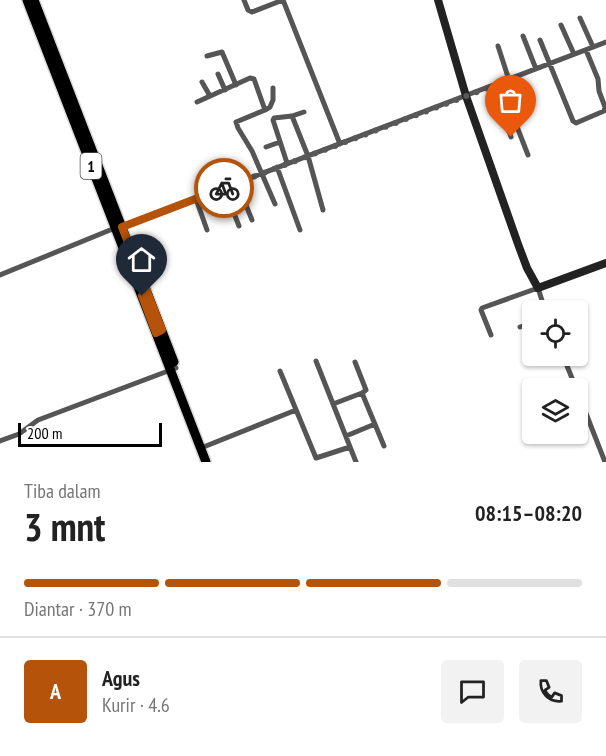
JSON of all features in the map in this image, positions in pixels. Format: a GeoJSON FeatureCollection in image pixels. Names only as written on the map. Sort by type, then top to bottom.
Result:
{"type":"FeatureCollection","features":[{"type":"Feature","properties":{"kind":"highway","name":"1"},"geometry":{"type":"LineString","coordinates":[[27,0],[119,227]]}},
{"type":"Feature","properties":{"kind":"highway","name":"1"},"geometry":{"type":"LineString","coordinates":[[34,0],[206,462]]}},
{"type":"Feature","properties":{"kind":"highway","name":"1"},"geometry":{"type":"LineString","coordinates":[[173,369],[212,462]]}},
{"type":"Feature","properties":{"kind":"street"},"geometry":{"type":"LineString","coordinates":[[244,0],[252,12],[283,0],[340,144]]}},
{"type":"Feature","properties":{"kind":"street"},"geometry":{"type":"LineString","coordinates":[[438,0],[466,96],[521,252],[542,300]]}},
{"type":"Feature","properties":{"kind":"street"},"geometry":{"type":"LineString","coordinates":[[580,18],[593,47]]}},
{"type":"Feature","properties":{"kind":"street"},"geometry":{"type":"LineString","coordinates":[[561,25],[574,54]]}},
{"type":"Feature","properties":{"kind":"street"},"geometry":{"type":"LineString","coordinates":[[523,36],[536,69]]}},
{"type":"Feature","properties":{"kind":"street"},"geometry":{"type":"LineString","coordinates":[[540,40],[573,121],[576,123],[604,111],[605,107],[599,91],[598,79],[586,50]]}},
{"type":"Feature","properties":{"kind":"street"},"geometry":{"type":"LineString","coordinates":[[0,275],[119,227],[606,42]]}},
{"type":"Feature","properties":{"kind":"street"},"geometry":{"type":"LineString","coordinates":[[498,46],[509,80]]}},
{"type":"Feature","properties":{"kind":"street"},"geometry":{"type":"LineString","coordinates":[[207,56],[222,52],[236,85]]}},
{"type":"Feature","properties":{"kind":"street"},"geometry":{"type":"LineString","coordinates":[[218,74],[225,90]]}},
{"type":"Feature","properties":{"kind":"street"},"geometry":{"type":"LineString","coordinates":[[197,102],[250,78],[254,79],[265,110]]}},
{"type":"Feature","properties":{"kind":"street"},"geometry":{"type":"LineString","coordinates":[[202,82],[210,96]]}},
{"type":"Feature","properties":{"kind":"street"},"geometry":{"type":"LineString","coordinates":[[500,83],[528,155]]}},
{"type":"Feature","properties":{"kind":"street"},"geometry":{"type":"LineString","coordinates":[[493,86],[511,137]]}},
{"type":"Feature","properties":{"kind":"street"},"geometry":{"type":"LineString","coordinates":[[273,88],[273,100],[270,107],[236,122],[252,151],[275,204]]}},
{"type":"Feature","properties":{"kind":"street"},"geometry":{"type":"LineString","coordinates":[[287,163],[273,119],[284,116],[292,117],[304,112]]}},
{"type":"Feature","properties":{"kind":"street"},"geometry":{"type":"LineString","coordinates":[[292,117],[308,156],[323,210]]}},
{"type":"Feature","properties":{"kind":"street"},"geometry":{"type":"LineString","coordinates":[[266,147],[280,142]]}},
{"type":"Feature","properties":{"kind":"street"},"geometry":{"type":"LineString","coordinates":[[278,167],[300,230]]}},
{"type":"Feature","properties":{"kind":"street"},"geometry":{"type":"LineString","coordinates":[[237,183],[252,220]]}},
{"type":"Feature","properties":{"kind":"street"},"geometry":{"type":"LineString","coordinates":[[224,188],[239,226]]}},
{"type":"Feature","properties":{"kind":"street"},"geometry":{"type":"LineString","coordinates":[[196,199],[207,230]]}},
{"type":"Feature","properties":{"kind":"street"},"geometry":{"type":"LineString","coordinates":[[491,335],[481,309],[606,263]]}},
{"type":"Feature","properties":{"kind":"street"},"geometry":{"type":"LineString","coordinates":[[316,361],[356,462]]}},
{"type":"Feature","properties":{"kind":"street"},"geometry":{"type":"LineString","coordinates":[[333,404],[362,393],[366,388],[355,362]]}},
{"type":"Feature","properties":{"kind":"street"},"geometry":{"type":"LineString","coordinates":[[0,441],[19,434],[38,420],[173,369]]}},
{"type":"Feature","properties":{"kind":"street"},"geometry":{"type":"LineString","coordinates":[[280,371],[317,460],[350,447]]}},
{"type":"Feature","properties":{"kind":"street"},"geometry":{"type":"LineString","coordinates":[[362,393],[384,446]]}},
{"type":"Feature","properties":{"kind":"street"},"geometry":{"type":"LineString","coordinates":[[206,446],[296,410]]}},
{"type":"Feature","properties":{"kind":"street"},"geometry":{"type":"LineString","coordinates":[[588,419],[605,462]]}},
{"type":"Feature","properties":{"kind":"street"},"geometry":{"type":"LineString","coordinates":[[346,436],[375,424]]}},
{"type":"Feature","properties":{"kind":"way so far"},"geometry":{"type":"LineString","coordinates":[[224,188],[493,86],[511,137]]}},
{"type":"Feature","properties":{"kind":"route"},"geometry":{"type":"LineString","coordinates":[[142,296],[156,333],[162,330],[122,227],[224,188]]}}]}
